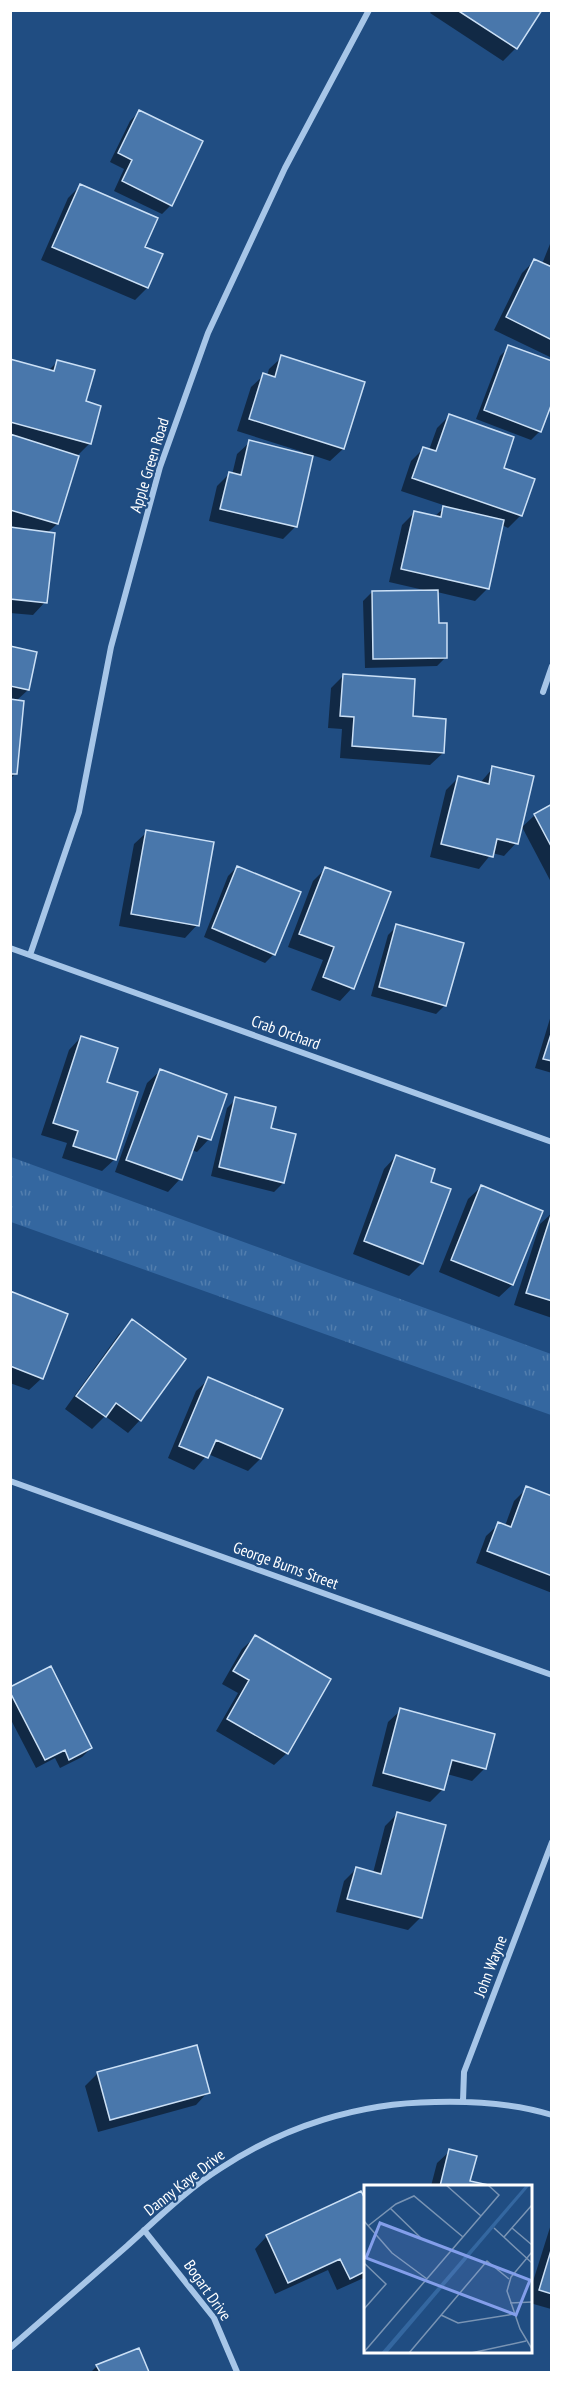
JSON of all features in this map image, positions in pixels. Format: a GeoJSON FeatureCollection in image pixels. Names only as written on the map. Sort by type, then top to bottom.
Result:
{"type":"FeatureCollection","features":[{"type":"Feature","properties":{"kind":"street","name":"Apple Green Road"},"geometry":{"type":"LineString","coordinates":[[30,955],[79,812],[111,647],[160,467],[208,333],[285,168],[369,10]]}},
{"type":"Feature","properties":{"kind":"street"},"geometry":{"type":"LineString","coordinates":[[543,692],[552,666]]}},
{"type":"Feature","properties":{"kind":"street","name":"Crab Orchard"},"geometry":{"type":"LineString","coordinates":[[10,948],[552,1142]]}},
{"type":"Feature","properties":{"kind":"street","name":"George Burns Street"},"geometry":{"type":"LineString","coordinates":[[10,1481],[552,1675]]}},
{"type":"Feature","properties":{"kind":"street","name":"John Wayne"},"geometry":{"type":"LineString","coordinates":[[463,2101],[464,2072],[552,1842]]}},
{"type":"Feature","properties":{"kind":"street","name":"Danny Kaye Drive"},"geometry":{"type":"LineString","coordinates":[[11,2345],[144,2230],[220,2168],[256,2147],[294,2130],[334,2116],[375,2107],[463,2101],[510,2105],[552,2115]]}},
{"type":"Feature","properties":{"kind":"street","name":"Bogart Drive"},"geometry":{"type":"LineString","coordinates":[[144,2230],[214,2318],[237,2373]]}},
{"type":"Feature","properties":{"kind":"green space"},"geometry":{"type":"Polygon","coordinates":[[[11,1157],[551,1354],[551,1415],[11,1222],[11,1157]]]}},
{"type":"Feature","properties":{"kind":"building"},"geometry":{"type":"Polygon","coordinates":[[[457,10],[542,10],[517,49],[457,10]]]}},
{"type":"Feature","properties":{"kind":"building"},"geometry":{"type":"Polygon","coordinates":[[[139,110],[203,141],[172,206],[122,181],[132,160],[118,153],[139,110]]]}},
{"type":"Feature","properties":{"kind":"building"},"geometry":{"type":"Polygon","coordinates":[[[80,184],[158,218],[145,247],[163,254],[148,288],[52,247],[80,184]]]}},
{"type":"Feature","properties":{"kind":"building"},"geometry":{"type":"Polygon","coordinates":[[[534,259],[552,267],[552,340],[506,317],[534,259]]]}},
{"type":"Feature","properties":{"kind":"building"},"geometry":{"type":"Polygon","coordinates":[[[508,345],[552,361],[552,403],[541,432],[484,410],[508,345]]]}},
{"type":"Feature","properties":{"kind":"building"},"geometry":{"type":"Polygon","coordinates":[[[281,355],[365,382],[344,449],[249,419],[263,373],[275,377],[281,355]]]}},
{"type":"Feature","properties":{"kind":"building"},"geometry":{"type":"Polygon","coordinates":[[[10,359],[54,371],[57,360],[95,370],[86,401],[101,406],[91,444],[10,422],[10,359]]]}},
{"type":"Feature","properties":{"kind":"building"},"geometry":{"type":"Polygon","coordinates":[[[449,414],[514,437],[504,468],[535,479],[522,516],[412,478],[423,447],[436,451],[449,414]]]}},
{"type":"Feature","properties":{"kind":"building"},"geometry":{"type":"Polygon","coordinates":[[[10,434],[79,456],[58,524],[10,510],[10,434]]]}},
{"type":"Feature","properties":{"kind":"building"},"geometry":{"type":"Polygon","coordinates":[[[249,440],[313,456],[297,527],[220,509],[229,472],[241,475],[249,440]]]}},
{"type":"Feature","properties":{"kind":"building"},"geometry":{"type":"Polygon","coordinates":[[[443,506],[504,520],[489,589],[401,569],[414,511],[441,517],[443,506]]]}},
{"type":"Feature","properties":{"kind":"building"},"geometry":{"type":"Polygon","coordinates":[[[10,527],[55,533],[47,603],[10,599],[10,527]]]}},
{"type":"Feature","properties":{"kind":"building"},"geometry":{"type":"Polygon","coordinates":[[[438,590],[439,623],[447,623],[447,658],[373,659],[372,591],[438,590]]]}},
{"type":"Feature","properties":{"kind":"building"},"geometry":{"type":"Polygon","coordinates":[[[10,646],[37,652],[29,690],[10,686],[10,646]]]}},
{"type":"Feature","properties":{"kind":"building"},"geometry":{"type":"Polygon","coordinates":[[[343,674],[415,679],[413,716],[446,719],[444,753],[352,746],[354,717],[340,716],[343,674]]]}},
{"type":"Feature","properties":{"kind":"building"},"geometry":{"type":"Polygon","coordinates":[[[10,699],[24,701],[17,774],[10,774],[10,699]]]}},
{"type":"Feature","properties":{"kind":"building"},"geometry":{"type":"Polygon","coordinates":[[[492,766],[534,776],[518,844],[497,839],[493,857],[441,844],[458,776],[489,784],[492,766]]]}},
{"type":"Feature","properties":{"kind":"building"},"geometry":{"type":"Polygon","coordinates":[[[552,804],[552,848],[534,814],[552,804]]]}},
{"type":"Feature","properties":{"kind":"building"},"geometry":{"type":"Polygon","coordinates":[[[146,830],[214,842],[199,926],[131,914],[146,830]]]}},
{"type":"Feature","properties":{"kind":"building"},"geometry":{"type":"Polygon","coordinates":[[[237,866],[301,892],[275,955],[212,928],[237,866]]]}},
{"type":"Feature","properties":{"kind":"building"},"geometry":{"type":"Polygon","coordinates":[[[325,867],[391,892],[354,989],[323,977],[334,947],[299,934],[325,867]]]}},
{"type":"Feature","properties":{"kind":"building"},"geometry":{"type":"Polygon","coordinates":[[[396,924],[464,943],[446,1006],[379,987],[396,924]]]}},
{"type":"Feature","properties":{"kind":"building"},"geometry":{"type":"Polygon","coordinates":[[[552,1031],[552,1061],[543,1059],[552,1031]]]}},
{"type":"Feature","properties":{"kind":"building"},"geometry":{"type":"Polygon","coordinates":[[[81,1036],[118,1048],[107,1082],[138,1092],[116,1160],[73,1146],[78,1131],[53,1123],[81,1036]]]}},
{"type":"Feature","properties":{"kind":"building"},"geometry":{"type":"Polygon","coordinates":[[[160,1069],[227,1094],[211,1140],[198,1136],[182,1180],[126,1160],[160,1069]]]}},
{"type":"Feature","properties":{"kind":"building"},"geometry":{"type":"Polygon","coordinates":[[[235,1097],[276,1107],[271,1128],[296,1134],[284,1183],[219,1167],[235,1097]]]}},
{"type":"Feature","properties":{"kind":"building"},"geometry":{"type":"Polygon","coordinates":[[[396,1155],[435,1169],[431,1182],[451,1189],[423,1264],[364,1241],[396,1155]]]}},
{"type":"Feature","properties":{"kind":"building"},"geometry":{"type":"Polygon","coordinates":[[[481,1185],[543,1211],[513,1285],[451,1260],[481,1185]]]}},
{"type":"Feature","properties":{"kind":"building"},"geometry":{"type":"Polygon","coordinates":[[[552,1212],[552,1301],[526,1293],[552,1212]]]}},
{"type":"Feature","properties":{"kind":"building"},"geometry":{"type":"Polygon","coordinates":[[[10,1291],[68,1314],[43,1379],[10,1366],[10,1291]]]}},
{"type":"Feature","properties":{"kind":"building"},"geometry":{"type":"Polygon","coordinates":[[[132,1319],[186,1359],[141,1421],[116,1403],[106,1417],[76,1396],[132,1319]]]}},
{"type":"Feature","properties":{"kind":"building"},"geometry":{"type":"Polygon","coordinates":[[[208,1377],[283,1409],[261,1459],[216,1440],[208,1458],[179,1446],[208,1377]]]}},
{"type":"Feature","properties":{"kind":"building"},"geometry":{"type":"Polygon","coordinates":[[[526,1486],[552,1496],[552,1576],[487,1551],[498,1522],[511,1527],[526,1486]]]}},
{"type":"Feature","properties":{"kind":"building"},"geometry":{"type":"Polygon","coordinates":[[[255,1635],[331,1679],[288,1754],[227,1719],[249,1680],[233,1671],[255,1635]]]}},
{"type":"Feature","properties":{"kind":"building"},"geometry":{"type":"Polygon","coordinates":[[[51,1666],[92,1748],[69,1760],[65,1750],[45,1760],[10,1692],[10,1687],[51,1666]]]}},
{"type":"Feature","properties":{"kind":"building"},"geometry":{"type":"Polygon","coordinates":[[[400,1708],[495,1734],[486,1769],[452,1760],[444,1790],[383,1773],[400,1708]]]}},
{"type":"Feature","properties":{"kind":"building"},"geometry":{"type":"Polygon","coordinates":[[[397,1812],[446,1825],[422,1918],[347,1899],[356,1867],[381,1874],[397,1812]]]}},
{"type":"Feature","properties":{"kind":"building"},"geometry":{"type":"Polygon","coordinates":[[[197,2045],[210,2093],[110,2120],[97,2072],[197,2045]]]}},
{"type":"Feature","properties":{"kind":"building"},"geometry":{"type":"Polygon","coordinates":[[[449,2149],[477,2156],[470,2181],[488,2185],[440,2185],[449,2149]]]}},
{"type":"Feature","properties":{"kind":"building"},"geometry":{"type":"Polygon","coordinates":[[[361,2191],[364,2197],[364,2272],[350,2279],[340,2259],[288,2283],[266,2235],[361,2191]]]}},
{"type":"Feature","properties":{"kind":"building"},"geometry":{"type":"Polygon","coordinates":[[[552,2247],[552,2294],[539,2290],[552,2247]]]}},
{"type":"Feature","properties":{"kind":"building"},"geometry":{"type":"Polygon","coordinates":[[[139,2348],[149,2372],[100,2372],[96,2365],[139,2348]]]}}]}
